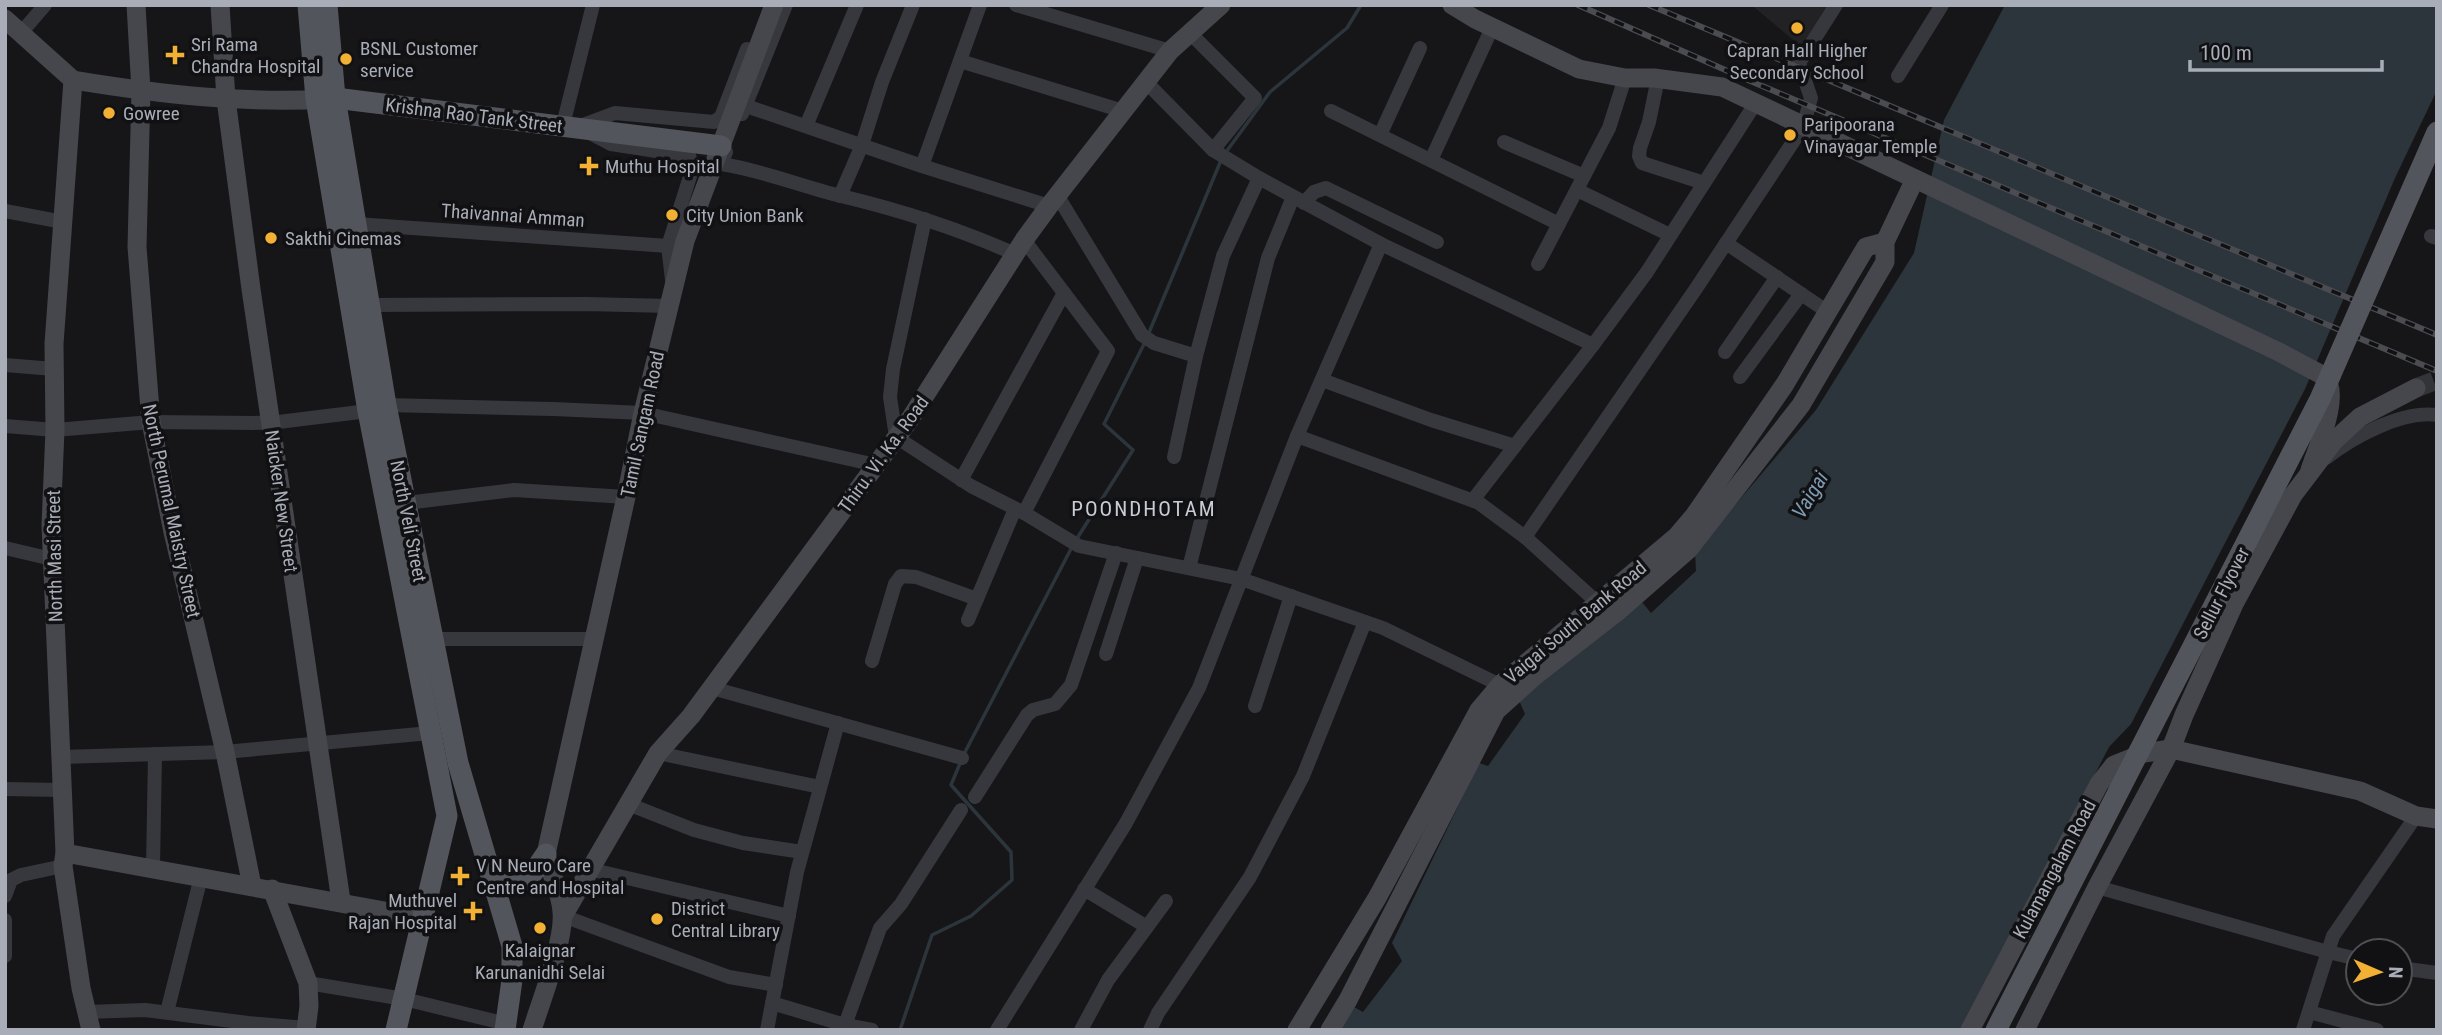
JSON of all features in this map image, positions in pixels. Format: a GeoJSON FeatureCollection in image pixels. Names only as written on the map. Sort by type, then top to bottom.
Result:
{"type":"FeatureCollection","features":[{"type":"Feature","properties":{"kind":"main road","name":"North Veli Street"},"geometry":{"type":"LineString","coordinates":[[308,5],[430,733],[447,816]]}},
{"type":"Feature","properties":{"kind":"main road","name":"North Veli Street"},"geometry":{"type":"LineString","coordinates":[[327,5],[325,99],[356,223],[369,305],[377,408],[406,503],[458,763],[512,946],[512,980],[506,1027]]}},
{"type":"Feature","properties":{"kind":"main road","name":"Krishna Rao Tank Street"},"geometry":{"type":"LineString","coordinates":[[325,99],[612,131],[721,155]]}},
{"type":"Feature","properties":{"kind":"main road","name":"Sellur Flyover"},"geometry":{"type":"LineString","coordinates":[[1996,1030],[2320,399],[2432,140]]}},
{"type":"Feature","properties":{"kind":"main road"},"geometry":{"type":"LineString","coordinates":[[396,1030],[447,816],[463,815],[474,821]]}},
{"type":"Feature","properties":{"kind":"main road"},"geometry":{"type":"LineString","coordinates":[[491,876],[498,884],[513,886],[522,883],[530,877],[546,854]]}},
{"type":"Feature","properties":{"kind":"street"},"geometry":{"type":"LineString","coordinates":[[21,33],[45,5]]}},
{"type":"Feature","properties":{"kind":"street","name":"North Perumal Maistry Street"},"geometry":{"type":"LineString","coordinates":[[136,5],[141,91],[138,247],[151,422],[173,532],[225,752],[252,886]]}},
{"type":"Feature","properties":{"kind":"street","name":"Naicker New Street"},"geometry":{"type":"LineString","coordinates":[[220,5],[226,99],[270,423],[341,901]]}},
{"type":"Feature","properties":{"kind":"street"},"geometry":{"type":"LineString","coordinates":[[570,126],[593,5]]}},
{"type":"Feature","properties":{"kind":"street"},"geometry":{"type":"LineString","coordinates":[[570,126],[615,113],[714,122],[720,117],[765,5]]}},
{"type":"Feature","properties":{"kind":"street","name":"Tamil Sangam Road"},"geometry":{"type":"LineString","coordinates":[[546,854],[671,297],[677,243],[721,155],[774,5]]}},
{"type":"Feature","properties":{"kind":"street"},"geometry":{"type":"LineString","coordinates":[[786,5],[746,106],[721,155],[751,169],[1019,247],[1064,293],[1108,351],[1019,511],[968,620]]}},
{"type":"Feature","properties":{"kind":"street"},"geometry":{"type":"LineString","coordinates":[[806,126],[857,5]]}},
{"type":"Feature","properties":{"kind":"street"},"geometry":{"type":"LineString","coordinates":[[840,196],[862,145],[882,82],[913,5]]}},
{"type":"Feature","properties":{"kind":"street"},"geometry":{"type":"LineString","coordinates":[[922,166],[980,5]]}},
{"type":"Feature","properties":{"kind":"street"},"geometry":{"type":"LineString","coordinates":[[1016,5],[1170,51]]}},
{"type":"Feature","properties":{"kind":"street","name":"Thiru. Vi. Ka. Road"},"geometry":{"type":"LineString","coordinates":[[563,916],[658,753],[712,688],[897,438],[1019,247],[1170,51],[1221,5]]}},
{"type":"Feature","properties":{"kind":"street"},"geometry":{"type":"LineString","coordinates":[[1452,5],[1579,69],[1625,78],[1658,78],[1722,87],[2279,352],[2324,376],[2329,381],[2332,400],[2310,470]]}},
{"type":"Feature","properties":{"kind":"street"},"geometry":{"type":"LineString","coordinates":[[1525,537],[1803,127],[1811,98],[1799,63],[1836,5]]}},
{"type":"Feature","properties":{"kind":"street"},"geometry":{"type":"LineString","coordinates":[[1898,76],[1942,5]]}},
{"type":"Feature","properties":{"kind":"street"},"geometry":{"type":"LineString","coordinates":[[5,19],[73,80],[141,91],[226,99],[325,99]]}},
{"type":"Feature","properties":{"kind":"street"},"geometry":{"type":"LineString","coordinates":[[1431,160],[1492,27]]}},
{"type":"Feature","properties":{"kind":"street"},"geometry":{"type":"LineString","coordinates":[[1190,33],[1255,97],[1213,150]]}},
{"type":"Feature","properties":{"kind":"street"},"geometry":{"type":"LineString","coordinates":[[1380,135],[1420,48]]}},
{"type":"Feature","properties":{"kind":"street"},"geometry":{"type":"LineString","coordinates":[[960,61],[1123,111]]}},
{"type":"Feature","properties":{"kind":"street"},"geometry":{"type":"LineString","coordinates":[[1538,264],[1609,128],[1625,78]]}},
{"type":"Feature","properties":{"kind":"street"},"geometry":{"type":"LineString","coordinates":[[1658,78],[1649,122],[1640,148],[1642,163],[1704,183]]}},
{"type":"Feature","properties":{"kind":"street","name":"North Masi Street"},"geometry":{"type":"LineString","coordinates":[[73,80],[54,369],[55,430],[51,525],[64,859],[81,988],[89,1021]]}},
{"type":"Feature","properties":{"kind":"street"},"geometry":{"type":"LineString","coordinates":[[1146,82],[1213,150],[1230,161],[1381,244],[1593,345]]}},
{"type":"Feature","properties":{"kind":"street"},"geometry":{"type":"LineString","coordinates":[[1473,500],[1593,345],[1670,235],[1755,104]]}},
{"type":"Feature","properties":{"kind":"street"},"geometry":{"type":"LineString","coordinates":[[746,106],[922,166],[1053,201],[1148,339],[1196,356]]}},
{"type":"Feature","properties":{"kind":"street"},"geometry":{"type":"LineString","coordinates":[[1331,111],[1559,224]]}},
{"type":"Feature","properties":{"kind":"street"},"geometry":{"type":"LineString","coordinates":[[570,126],[611,144],[689,156],[693,167],[677,243]]}},
{"type":"Feature","properties":{"kind":"street","name":"Sellur Flyover"},"geometry":{"type":"LineString","coordinates":[[2432,140],[2437,126]]}},
{"type":"Feature","properties":{"kind":"street"},"geometry":{"type":"LineString","coordinates":[[1504,142],[1584,176]]}},
{"type":"Feature","properties":{"kind":"street"},"geometry":{"type":"LineString","coordinates":[[1174,457],[1196,356],[1223,256],[1259,178]]}},
{"type":"Feature","properties":{"kind":"street","name":"Vaigai South Bank Road"},"geometry":{"type":"LineString","coordinates":[[1329,1030],[1348,1000],[1496,711],[1689,549],[1801,405],[1885,262],[1885,242],[1919,181]]}},
{"type":"Feature","properties":{"kind":"street"},"geometry":{"type":"LineString","coordinates":[[1189,568],[1268,258],[1299,200],[1326,188],[1437,242]]}},
{"type":"Feature","properties":{"kind":"street"},"geometry":{"type":"LineString","coordinates":[[1577,190],[1670,235]]}},
{"type":"Feature","properties":{"kind":"street"},"geometry":{"type":"LineString","coordinates":[[5,211],[63,222]]}},
{"type":"Feature","properties":{"kind":"street"},"geometry":{"type":"LineString","coordinates":[[925,219],[892,378],[890,397],[897,438],[961,480],[1073,543],[1241,579],[1383,628],[1500,685]]}},
{"type":"Feature","properties":{"kind":"street","name":"Thaivannai Amman"},"geometry":{"type":"LineString","coordinates":[[356,223],[677,243]]}},
{"type":"Feature","properties":{"kind":"street","name":"Vaigai South Bank Road"},"geometry":{"type":"LineString","coordinates":[[1297,1030],[1377,898],[1479,710],[1500,685],[1677,536],[1694,516],[1784,384],[1866,247],[1885,242]]}},
{"type":"Feature","properties":{"kind":"street"},"geometry":{"type":"LineString","coordinates":[[1726,243],[1828,312]]}},
{"type":"Feature","properties":{"kind":"street"},"geometry":{"type":"LineString","coordinates":[[997,1030],[1126,823],[1199,688],[1297,436],[1381,244]]}},
{"type":"Feature","properties":{"kind":"street"},"geometry":{"type":"LineString","coordinates":[[1726,352],[1777,277]]}},
{"type":"Feature","properties":{"kind":"street"},"geometry":{"type":"LineString","coordinates":[[961,480],[1064,293]]}},
{"type":"Feature","properties":{"kind":"street"},"geometry":{"type":"LineString","coordinates":[[1740,377],[1801,294]]}},
{"type":"Feature","properties":{"kind":"street"},"geometry":{"type":"LineString","coordinates":[[369,305],[586,304],[671,297]]}},
{"type":"Feature","properties":{"kind":"street"},"geometry":{"type":"LineString","coordinates":[[5,365],[54,369]]}},
{"type":"Feature","properties":{"kind":"street"},"geometry":{"type":"LineString","coordinates":[[1322,380],[1431,420],[1516,446]]}},
{"type":"Feature","properties":{"kind":"street"},"geometry":{"type":"LineString","coordinates":[[2025,1030],[2171,748],[2234,604],[2293,495],[2334,441],[2360,417],[2416,388]]}},
{"type":"Feature","properties":{"kind":"street"},"geometry":{"type":"LineString","coordinates":[[5,426],[55,430],[151,422],[270,423],[377,408],[643,413],[876,465]]}},
{"type":"Feature","properties":{"kind":"street"},"geometry":{"type":"LineString","coordinates":[[2310,470],[2377,427],[2426,414],[2437,415]]}},
{"type":"Feature","properties":{"kind":"street"},"geometry":{"type":"LineString","coordinates":[[1297,436],[1473,500],[1525,537],[1599,604]]}},
{"type":"Feature","properties":{"kind":"street"},"geometry":{"type":"LineString","coordinates":[[406,503],[514,489],[626,497]]}},
{"type":"Feature","properties":{"kind":"street"},"geometry":{"type":"LineString","coordinates":[[5,548],[52,559]]}},
{"type":"Feature","properties":{"kind":"street"},"geometry":{"type":"LineString","coordinates":[[975,797],[1027,715],[1032,710],[1055,704],[1071,685],[1116,554]]}},
{"type":"Feature","properties":{"kind":"street"},"geometry":{"type":"LineString","coordinates":[[1106,654],[1137,558]]}},
{"type":"Feature","properties":{"kind":"street"},"geometry":{"type":"LineString","coordinates":[[872,661],[895,584],[901,576],[916,577],[977,599]]}},
{"type":"Feature","properties":{"kind":"street"},"geometry":{"type":"LineString","coordinates":[[1255,706],[1291,596]]}},
{"type":"Feature","properties":{"kind":"street"},"geometry":{"type":"LineString","coordinates":[[1150,1030],[1158,1013],[1250,877],[1303,776],[1365,622]]}},
{"type":"Feature","properties":{"kind":"street"},"geometry":{"type":"LineString","coordinates":[[433,639],[594,639]]}},
{"type":"Feature","properties":{"kind":"street"},"geometry":{"type":"LineString","coordinates":[[712,688],[962,758]]}},
{"type":"Feature","properties":{"kind":"street"},"geometry":{"type":"LineString","coordinates":[[767,1030],[802,852],[838,723]]}},
{"type":"Feature","properties":{"kind":"street"},"geometry":{"type":"LineString","coordinates":[[61,757],[225,752],[430,733]]}},
{"type":"Feature","properties":{"kind":"street","name":"Kulamangalam Road"},"geometry":{"type":"LineString","coordinates":[[1970,1030],[2099,784],[2113,765],[2144,753],[2171,748],[2360,791],[2416,816],[2437,819]]}},
{"type":"Feature","properties":{"kind":"street"},"geometry":{"type":"LineString","coordinates":[[658,753],[820,787]]}},
{"type":"Feature","properties":{"kind":"street"},"geometry":{"type":"LineString","coordinates":[[153,868],[155,754]]}},
{"type":"Feature","properties":{"kind":"street"},"geometry":{"type":"LineString","coordinates":[[5,789],[62,790]]}},
{"type":"Feature","properties":{"kind":"street"},"geometry":{"type":"LineString","coordinates":[[628,804],[694,830],[743,843],[802,852]]}},
{"type":"Feature","properties":{"kind":"street"},"geometry":{"type":"LineString","coordinates":[[845,1025],[880,928],[901,904],[961,810]]}},
{"type":"Feature","properties":{"kind":"street"},"geometry":{"type":"LineString","coordinates":[[2303,1030],[2333,936],[2416,816]]}},
{"type":"Feature","properties":{"kind":"street"},"geometry":{"type":"LineString","coordinates":[[532,1030],[561,934],[563,916],[546,854]]}},
{"type":"Feature","properties":{"kind":"street"},"geometry":{"type":"LineString","coordinates":[[5,895],[11,880],[64,859],[153,868],[423,918]]}},
{"type":"Feature","properties":{"kind":"street"},"geometry":{"type":"LineString","coordinates":[[589,869],[789,916]]}},
{"type":"Feature","properties":{"kind":"street"},"geometry":{"type":"LineString","coordinates":[[167,1012],[201,877]]}},
{"type":"Feature","properties":{"kind":"street"},"geometry":{"type":"LineString","coordinates":[[2097,887],[2344,956]]}},
{"type":"Feature","properties":{"kind":"street"},"geometry":{"type":"LineString","coordinates":[[89,1021],[145,1010],[306,1029],[308,983],[272,889]]}},
{"type":"Feature","properties":{"kind":"street"},"geometry":{"type":"LineString","coordinates":[[1084,889],[1147,927]]}},
{"type":"Feature","properties":{"kind":"street"},"geometry":{"type":"LineString","coordinates":[[1081,1030],[1108,980],[1166,901]]}},
{"type":"Feature","properties":{"kind":"street"},"geometry":{"type":"LineString","coordinates":[[563,916],[729,977],[776,985]]}},
{"type":"Feature","properties":{"kind":"street"},"geometry":{"type":"LineString","coordinates":[[5,920],[5,956]]}},
{"type":"Feature","properties":{"kind":"street"},"geometry":{"type":"LineString","coordinates":[[2414,970],[2437,973]]}},
{"type":"Feature","properties":{"kind":"street"},"geometry":{"type":"LineString","coordinates":[[308,983],[404,999],[506,1027]]}},
{"type":"Feature","properties":{"kind":"street"},"geometry":{"type":"LineString","coordinates":[[772,1003],[845,1025],[872,1030]]}},
{"type":"Feature","properties":{"kind":"street"},"geometry":{"type":"LineString","coordinates":[[2309,1012],[2377,1030]]}},
{"type":"Feature","properties":{"kind":"shaded area","name":"Capran Hall Higher Secondary School"},"geometry":{"type":"Polygon","coordinates":[[[1748,5],[1829,5],[1803,48],[1748,5]]]}},
{"type":"Feature","properties":{"kind":"water","name":"Vaigai"},"geometry":{"type":"Polygon","coordinates":[[[2005,5],[2437,5],[2437,90],[2395,178],[2305,389],[2131,724],[2109,747],[1962,1030],[1339,1030],[1354,1007],[1363,1012],[1402,961],[1392,943],[1479,763],[1488,766],[1525,714],[1518,698],[1642,602],[1651,613],[1696,571],[1695,552],[1816,410],[1914,253],[1944,120],[2005,5]]]}},
{"type":"Feature","properties":{"kind":"waterway"},"geometry":{"type":"LineString","coordinates":[[1226,152],[1270,92],[1347,28],[1361,5]]}},
{"type":"Feature","properties":{"kind":"waterway"},"geometry":{"type":"LineString","coordinates":[[1148,335],[1222,158]]}},
{"type":"Feature","properties":{"kind":"waterway"},"geometry":{"type":"LineString","coordinates":[[1076,540],[1133,450],[1104,424],[1145,342]]}},
{"type":"Feature","properties":{"kind":"waterway"},"geometry":{"type":"LineString","coordinates":[[964,754],[1072,547]]}},
{"type":"Feature","properties":{"kind":"waterway"},"geometry":{"type":"LineString","coordinates":[[900,1030],[932,935],[971,916],[1012,880],[1011,852],[951,785],[961,761]]}},
{"type":"Feature","properties":{"kind":"tunnel"},"geometry":{"type":"LineString","coordinates":[[2416,388],[2437,380]]}},
{"type":"Feature","properties":{"kind":"railway"},"geometry":{"type":"LineString","coordinates":[[1578,5],[1748,80],[2437,371]]}},
{"type":"Feature","properties":{"kind":"railway"},"geometry":{"type":"LineString","coordinates":[[1649,5],[2437,335]]}},
{"type":"Feature","properties":{"kind":"place","name":"Capran Hall Higher Secondary School"},"geometry":{"type":"Point","coordinates":[1797,28]}},
{"type":"Feature","properties":{"kind":"place","name":"Sri Rama Chandra Hospital"},"geometry":{"type":"Point","coordinates":[175,55]}},
{"type":"Feature","properties":{"kind":"place","name":"BSNL Customer service"},"geometry":{"type":"Point","coordinates":[346,59]}},
{"type":"Feature","properties":{"kind":"place","name":"Gowree"},"geometry":{"type":"Point","coordinates":[109,113]}},
{"type":"Feature","properties":{"kind":"place","name":"Paripoorana Vinayagar Temple"},"geometry":{"type":"Point","coordinates":[1790,135]}},
{"type":"Feature","properties":{"kind":"place","name":"Muthu Hospital"},"geometry":{"type":"Point","coordinates":[589,166]}},
{"type":"Feature","properties":{"kind":"place","name":"City Union Bank"},"geometry":{"type":"Point","coordinates":[672,215]}},
{"type":"Feature","properties":{"kind":"place","name":"Sakthi Cinemas"},"geometry":{"type":"Point","coordinates":[271,238]}},
{"type":"Feature","properties":{"kind":"place","name":"V N Neuro Care Centre and Hospital"},"geometry":{"type":"Point","coordinates":[460,876]}},
{"type":"Feature","properties":{"kind":"place","name":"Muthuvel Rajan Hospital"},"geometry":{"type":"Point","coordinates":[473,911]}},
{"type":"Feature","properties":{"kind":"place","name":"District Central Library"},"geometry":{"type":"Point","coordinates":[657,919]}},
{"type":"Feature","properties":{"kind":"place","name":"Kalaignar Karunanidhi Selai"},"geometry":{"type":"Point","coordinates":[540,928]}},
{"type":"Feature","properties":{"kind":"district","name":"POONDHOTAM"},"geometry":{"type":"Point","coordinates":[1144,509]}}]}
